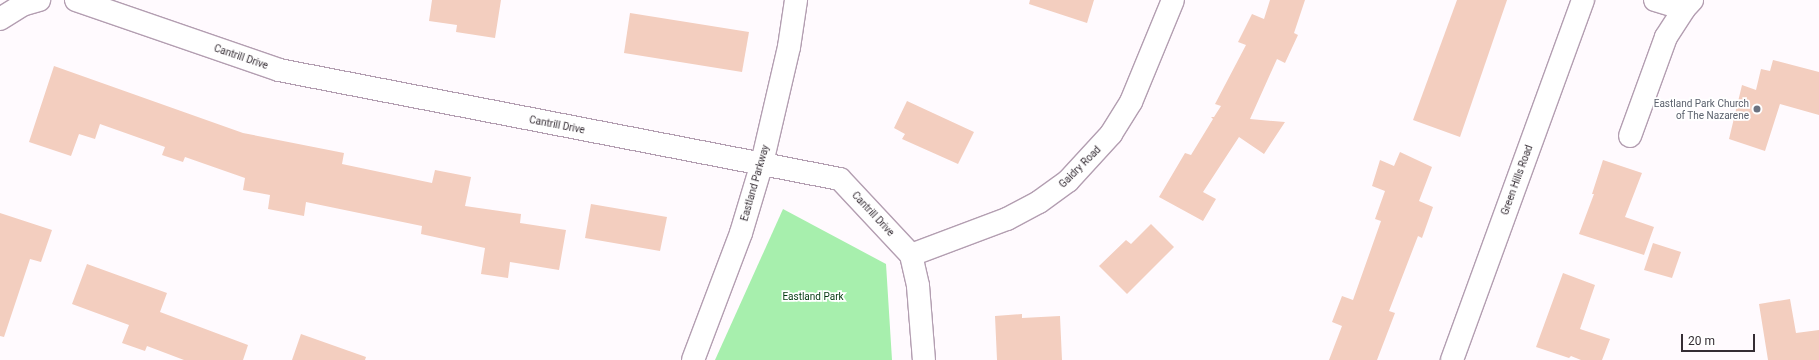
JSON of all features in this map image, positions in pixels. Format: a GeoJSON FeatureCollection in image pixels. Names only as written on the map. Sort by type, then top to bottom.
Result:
{"type":"FeatureCollection","features":[{"type":"Feature","properties":{"kind":"street"},"geometry":{"type":"LineString","coordinates":[[0,19],[22,5],[39,0]]}},
{"type":"Feature","properties":{"kind":"street","name":"Cantrill Drive"},"geometry":{"type":"LineString","coordinates":[[76,0],[279,70],[762,163],[840,180],[911,255]]}},
{"type":"Feature","properties":{"kind":"street","name":"Eastland Parkway"},"geometry":{"type":"LineString","coordinates":[[694,360],[738,240],[762,163],[789,47],[796,0]]}},
{"type":"Feature","properties":{"kind":"street","name":"Gaidry Road"},"geometry":{"type":"LineString","coordinates":[[911,255],[1007,219],[1040,202],[1068,181],[1111,134],[1130,102],[1173,0]]}},
{"type":"Feature","properties":{"kind":"street","name":"Green Hills Road"},"geometry":{"type":"LineString","coordinates":[[1452,360],[1583,0]]}},
{"type":"Feature","properties":{"kind":"street"},"geometry":{"type":"LineString","coordinates":[[1630,136],[1666,37],[1688,4],[1655,0]]}},
{"type":"Feature","properties":{"kind":"street"},"geometry":{"type":"LineString","coordinates":[[911,255],[918,286],[924,360]]}},
{"type":"Feature","properties":{"kind":"green space","name":"Eastland Park"},"geometry":{"type":"Polygon","coordinates":[[[783,209],[886,264],[892,360],[715,360],[783,209]]]}},
{"type":"Feature","properties":{"kind":"building"},"geometry":{"type":"Polygon","coordinates":[[[432,0],[501,0],[495,38],[456,32],[457,25],[429,21],[432,0]]]}},
{"type":"Feature","properties":{"kind":"building"},"geometry":{"type":"Polygon","coordinates":[[[1030,0],[1094,0],[1087,23],[1029,4],[1030,0]]]}},
{"type":"Feature","properties":{"kind":"building"},"geometry":{"type":"Polygon","coordinates":[[[1270,0],[1305,0],[1294,33],[1298,35],[1285,63],[1277,59],[1250,119],[1285,122],[1264,154],[1239,137],[1203,192],[1216,199],[1203,221],[1159,197],[1185,153],[1191,155],[1213,119],[1211,117],[1214,117],[1221,106],[1215,104],[1246,45],[1238,42],[1252,14],[1264,19],[1270,0]]]}},
{"type":"Feature","properties":{"kind":"building"},"geometry":{"type":"Polygon","coordinates":[[[1457,0],[1507,0],[1460,137],[1413,120],[1457,0]]]}},
{"type":"Feature","properties":{"kind":"building"},"geometry":{"type":"Polygon","coordinates":[[[630,13],[749,32],[742,72],[624,53],[630,13]]]}},
{"type":"Feature","properties":{"kind":"building","name":"Eastland Park Church of The Nazarene"},"geometry":{"type":"Polygon","coordinates":[[[1773,60],[1819,72],[1819,115],[1780,104],[1765,151],[1729,139],[1742,85],[1756,90],[1761,69],[1770,71],[1773,60]]]}},
{"type":"Feature","properties":{"kind":"building"},"geometry":{"type":"Polygon","coordinates":[[[54,66],[243,133],[344,153],[342,164],[432,183],[435,170],[471,177],[465,206],[521,214],[520,223],[566,230],[559,270],[510,262],[508,278],[481,274],[485,248],[421,234],[422,226],[306,202],[304,216],[268,209],[270,195],[243,190],[245,178],[185,157],[183,162],[162,155],[165,147],[100,124],[95,139],[79,134],[71,156],[29,142],[54,66]]]}},
{"type":"Feature","properties":{"kind":"building"},"geometry":{"type":"Polygon","coordinates":[[[907,101],[974,132],[958,164],[902,139],[905,134],[894,128],[907,101]]]}},
{"type":"Feature","properties":{"kind":"building"},"geometry":{"type":"Polygon","coordinates":[[[1400,152],[1432,167],[1419,201],[1433,207],[1422,238],[1418,236],[1389,311],[1395,313],[1377,360],[1329,360],[1342,326],[1332,322],[1342,296],[1353,300],[1381,221],[1375,219],[1385,191],[1372,186],[1380,160],[1394,166],[1400,152]]]}},
{"type":"Feature","properties":{"kind":"building"},"geometry":{"type":"Polygon","coordinates":[[[1603,160],[1642,173],[1625,217],[1654,227],[1644,255],[1579,234],[1594,194],[1592,194],[1603,160]]]}},
{"type":"Feature","properties":{"kind":"building"},"geometry":{"type":"Polygon","coordinates":[[[591,204],[667,217],[660,251],[585,238],[591,204]]]}},
{"type":"Feature","properties":{"kind":"building"},"geometry":{"type":"Polygon","coordinates":[[[0,213],[52,230],[41,262],[30,259],[4,337],[0,336],[0,213]]]}},
{"type":"Feature","properties":{"kind":"building"},"geometry":{"type":"Polygon","coordinates":[[[1151,224],[1174,247],[1127,294],[1099,266],[1126,240],[1131,244],[1151,224]]]}},
{"type":"Feature","properties":{"kind":"building"},"geometry":{"type":"Polygon","coordinates":[[[1653,243],[1681,252],[1672,278],[1644,270],[1653,243]]]}},
{"type":"Feature","properties":{"kind":"building"},"geometry":{"type":"Polygon","coordinates":[[[87,264],[167,293],[160,312],[248,345],[243,360],[184,360],[147,346],[145,351],[122,343],[129,325],[72,304],[87,264]]]}},
{"type":"Feature","properties":{"kind":"building"},"geometry":{"type":"Polygon","coordinates":[[[1563,273],[1595,285],[1580,329],[1610,339],[1602,360],[1581,360],[1571,356],[1569,358],[1536,347],[1563,273]]]}},
{"type":"Feature","properties":{"kind":"building"},"geometry":{"type":"Polygon","coordinates":[[[1790,299],[1796,333],[1819,330],[1819,360],[1768,360],[1759,304],[1790,299]]]}},
{"type":"Feature","properties":{"kind":"building"},"geometry":{"type":"Polygon","coordinates":[[[1022,314],[1022,318],[1060,316],[1062,360],[997,360],[995,316],[1022,314]]]}},
{"type":"Feature","properties":{"kind":"building"},"geometry":{"type":"Polygon","coordinates":[[[301,334],[366,357],[365,360],[292,360],[301,334]]]}},
{"type":"Feature","properties":{"kind":"place","name":"Eastland Park Church of The Nazarene"},"geometry":{"type":"Point","coordinates":[1757,109]}}]}
